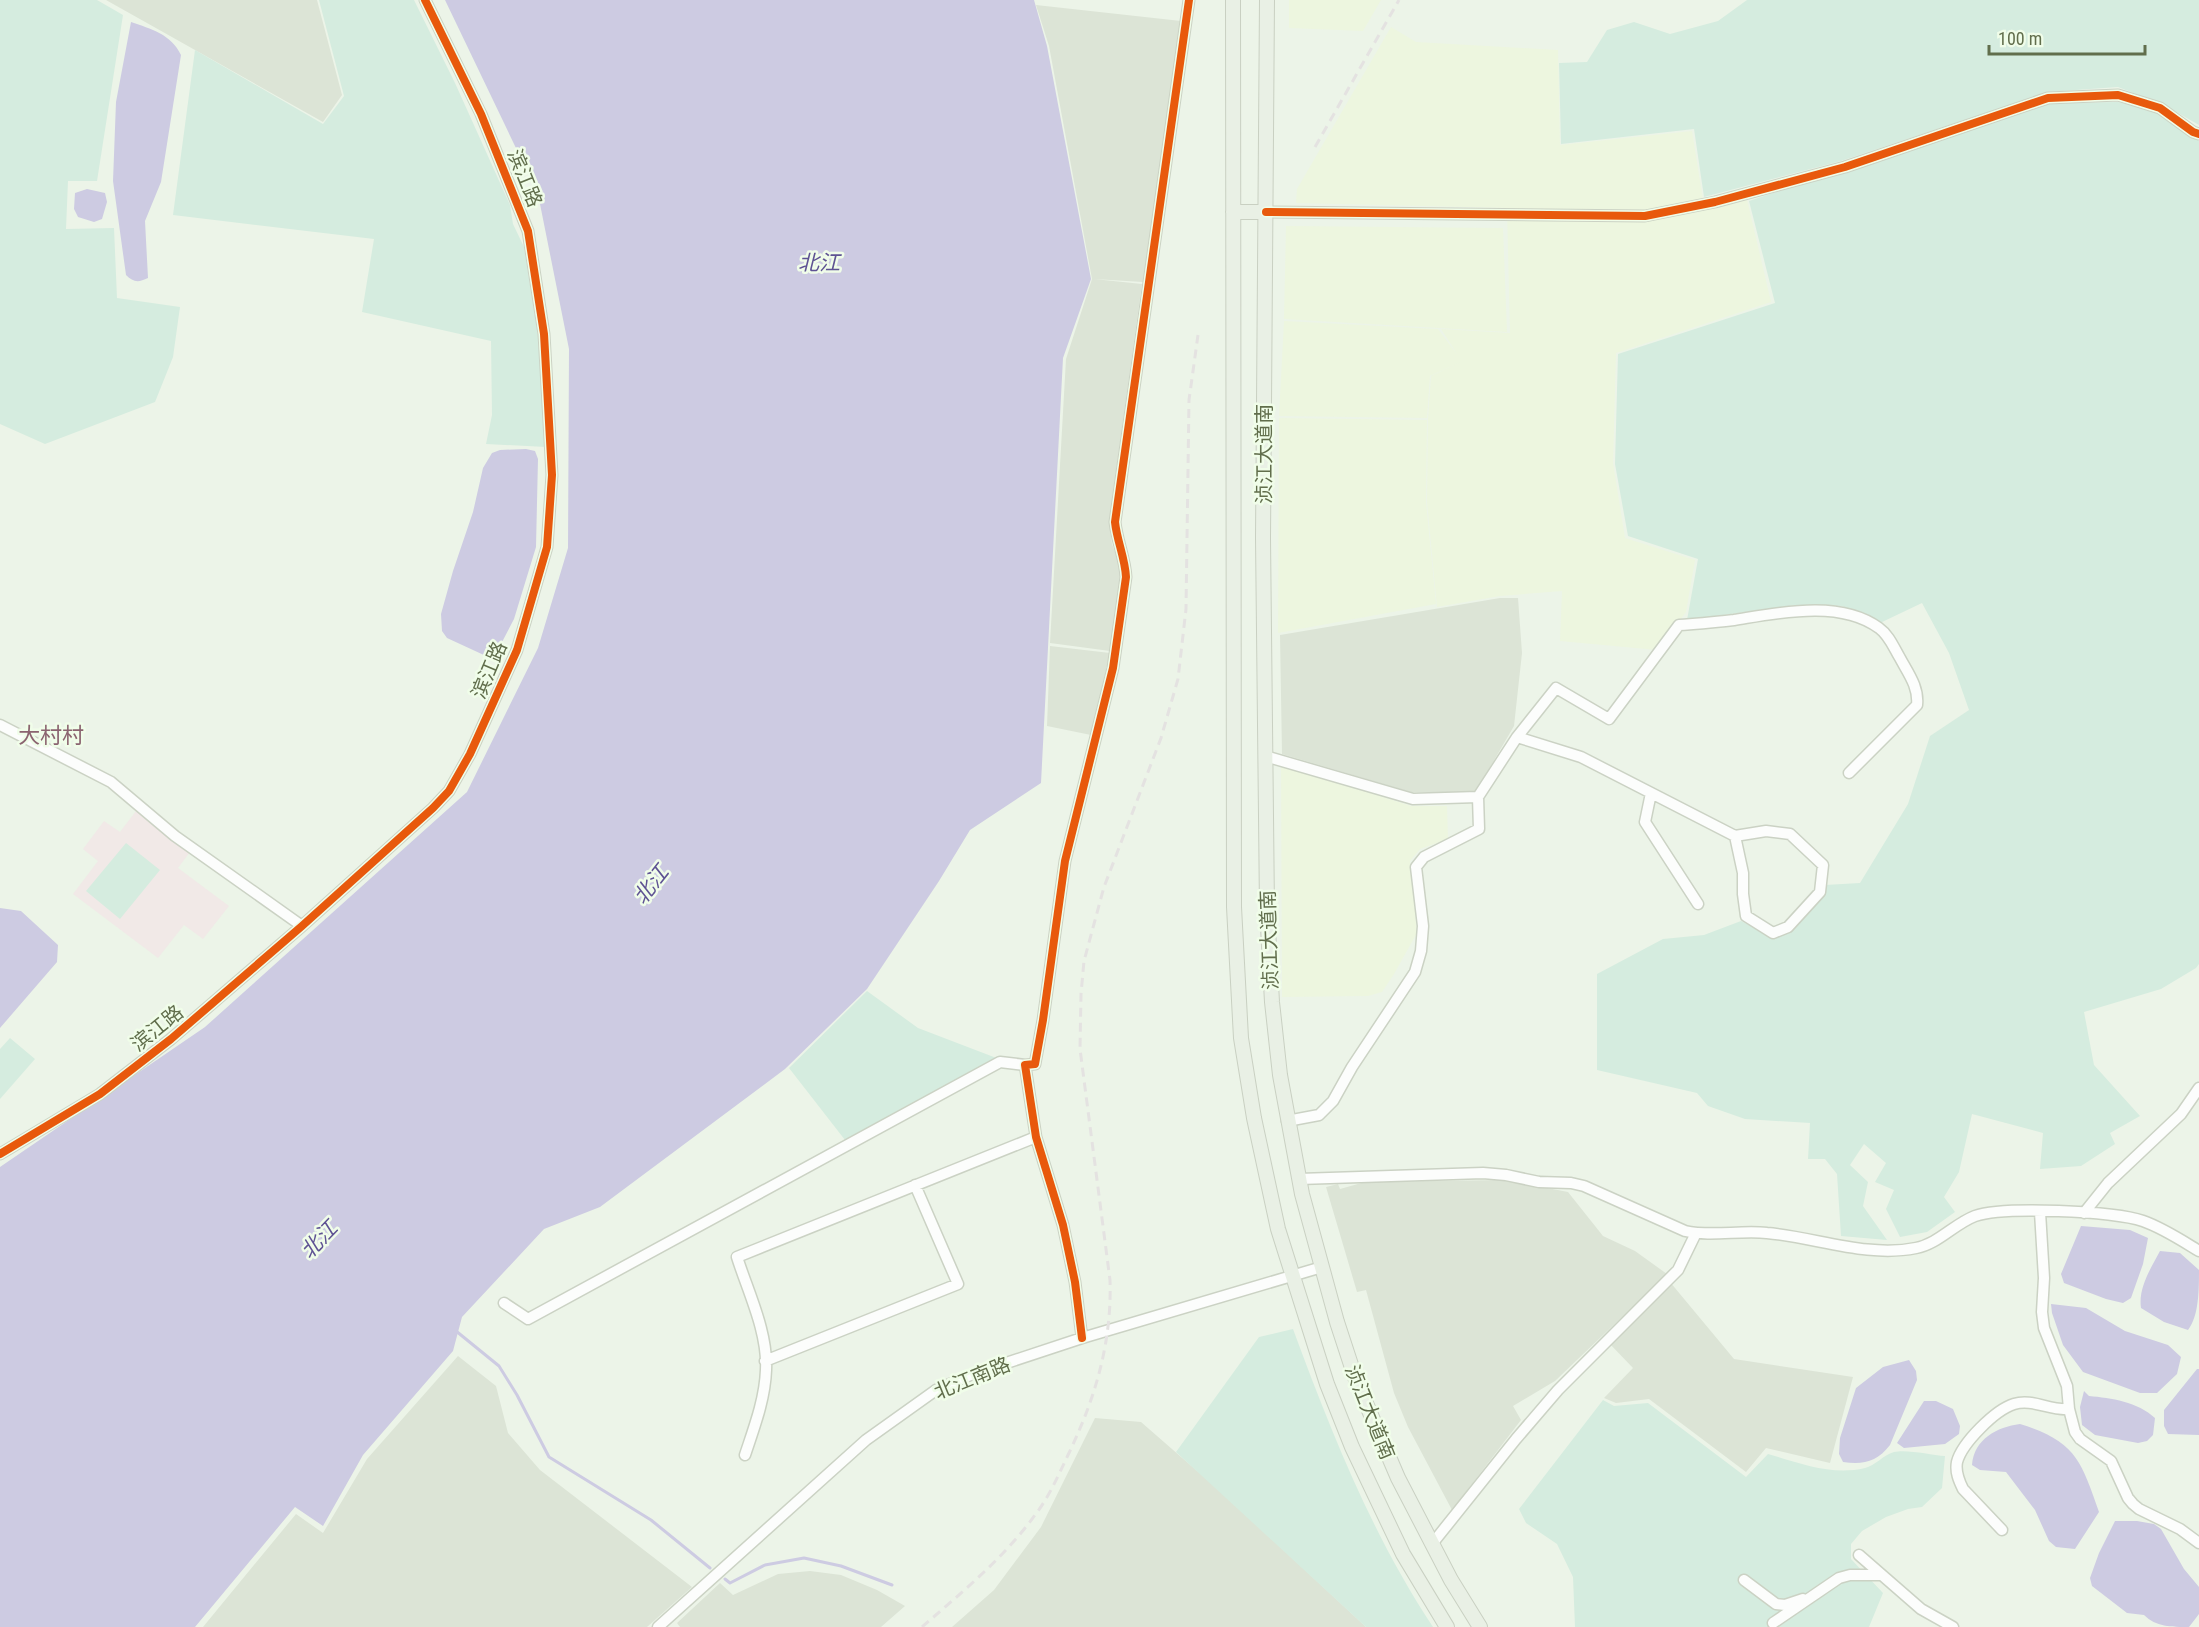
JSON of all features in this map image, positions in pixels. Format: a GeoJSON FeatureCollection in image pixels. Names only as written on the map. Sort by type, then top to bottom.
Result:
{"type":"FeatureCollection","features":[{"type":"Feature","properties":{"kind":"main road","name":"浈江大道南"},"geometry":{"type":"LineString","coordinates":[[1233,0],[1233,778],[1236,959],[1241,1038],[1254,1118],[1278,1229],[1327,1384],[1352,1447],[1403,1554],[1447,1627]]}},
{"type":"Feature","properties":{"kind":"main road","name":"浈江大道南"},"geometry":{"type":"LineString","coordinates":[[1268,0],[1263,538],[1267,909],[1272,1002],[1287,1121],[1299,1179],[1322,1266],[1356,1380],[1398,1478],[1432,1544],[1480,1627]]}},
{"type":"Feature","properties":{"kind":"main road"},"geometry":{"type":"LineString","coordinates":[[1233,212],[1266,212]]}},
{"type":"Feature","properties":{"kind":"street","name":"滨江路"},"geometry":{"type":"LineString","coordinates":[[0,1154],[100,1094],[176,1035],[433,808],[449,791],[470,754],[517,650],[546,548],[552,475],[544,334],[528,231],[481,114],[425,0]]}},
{"type":"Feature","properties":{"kind":"street"},"geometry":{"type":"LineString","coordinates":[[504,1303],[528,1320],[1000,1062],[1035,1064],[1065,861],[1113,668],[1126,577],[1115,522],[1190,0]]}},
{"type":"Feature","properties":{"kind":"street"},"geometry":{"type":"LineString","coordinates":[[1266,212],[1645,216],[1715,202],[1845,167],[2048,98],[2118,95],[2160,108],[2199,134]]}},
{"type":"Feature","properties":{"kind":"street"},"geometry":{"type":"LineString","coordinates":[[1287,1121],[1319,1115],[1333,1101],[1352,1067],[1415,972],[1421,951],[1423,926],[1416,867],[1424,857],[1479,829],[1478,797],[1517,738],[1556,688],[1609,719],[1679,626],[1790,611],[1839,613],[1860,618],[1878,627],[1886,635],[1916,688],[1918,697],[1917,705],[1849,773]]}},
{"type":"Feature","properties":{"kind":"street"},"geometry":{"type":"LineString","coordinates":[[0,724],[111,782],[175,836],[302,926]]}},
{"type":"Feature","properties":{"kind":"street"},"geometry":{"type":"LineString","coordinates":[[1517,738],[1581,757],[1735,836],[1766,831],[1790,834],[1823,865],[1820,892],[1788,927],[1773,933],[1746,916],[1743,873],[1735,836]]}},
{"type":"Feature","properties":{"kind":"street"},"geometry":{"type":"LineString","coordinates":[[1265,756],[1413,799],[1478,797]]}},
{"type":"Feature","properties":{"kind":"street"},"geometry":{"type":"LineString","coordinates":[[1651,793],[1646,822],[1698,904]]}},
{"type":"Feature","properties":{"kind":"street"},"geometry":{"type":"LineString","coordinates":[[1025,1065],[1036,1137],[1063,1225],[1075,1281],[1083,1338]]}},
{"type":"Feature","properties":{"kind":"street"},"geometry":{"type":"LineString","coordinates":[[2084,1213],[2108,1183],[2181,1114],[2199,1088]]}},
{"type":"Feature","properties":{"kind":"street"},"geometry":{"type":"LineString","coordinates":[[745,1455],[759,1415],[766,1369],[762,1335],[737,1257],[1036,1137]]}},
{"type":"Feature","properties":{"kind":"street"},"geometry":{"type":"LineString","coordinates":[[1299,1179],[1506,1174],[1539,1182],[1571,1183],[1584,1186],[1685,1231],[1766,1233],[1804,1237],[1864,1249],[1903,1250],[1931,1243],[1962,1223],[1985,1213],[2040,1212],[2118,1215],[2163,1229],[2199,1251]]}},
{"type":"Feature","properties":{"kind":"street"},"geometry":{"type":"LineString","coordinates":[[765,1360],[958,1284],[915,1185]]}},
{"type":"Feature","properties":{"kind":"street"},"geometry":{"type":"LineString","coordinates":[[2040,1212],[2044,1328],[2067,1386],[2068,1409],[2080,1439],[2111,1461],[2133,1504],[2180,1529],[2199,1543]]}},
{"type":"Feature","properties":{"kind":"street"},"geometry":{"type":"LineString","coordinates":[[1432,1544],[1558,1390],[1678,1270],[1696,1233]]}},
{"type":"Feature","properties":{"kind":"street","name":"北江南路"},"geometry":{"type":"LineString","coordinates":[[658,1627],[866,1440],[936,1390],[973,1374],[1083,1338],[1322,1266]]}},
{"type":"Feature","properties":{"kind":"street"},"geometry":{"type":"LineString","coordinates":[[2002,1530],[1963,1489],[1957,1466],[1961,1453],[1993,1416],[2014,1404],[2034,1403],[2054,1409],[2068,1409]]}},
{"type":"Feature","properties":{"kind":"street"},"geometry":{"type":"LineString","coordinates":[[1859,1555],[1920,1610],[1953,1627]]}},
{"type":"Feature","properties":{"kind":"street"},"geometry":{"type":"LineString","coordinates":[[1773,1623],[1839,1578],[1850,1575],[1880,1575]]}},
{"type":"Feature","properties":{"kind":"street"},"geometry":{"type":"LineString","coordinates":[[1744,1580],[1776,1604],[1785,1605],[1815,1595]]}},
{"type":"Feature","properties":{"kind":"shaded area"},"geometry":{"type":"Polygon","coordinates":[[[0,0],[97,0],[123,15],[97,181],[68,181],[66,229],[114,228],[117,298],[180,307],[173,357],[155,402],[45,444],[0,424],[0,0]]]}},
{"type":"Feature","properties":{"kind":"shaded area"},"geometry":{"type":"Polygon","coordinates":[[[106,0],[317,0],[342,95],[323,122],[106,0]]]}},
{"type":"Feature","properties":{"kind":"shaded area"},"geometry":{"type":"Polygon","coordinates":[[[319,0],[414,0],[455,83],[510,205],[513,224],[524,247],[538,335],[546,447],[486,444],[492,415],[491,341],[362,312],[374,239],[173,215],[195,50],[323,124],[344,96],[319,0]]]}},
{"type":"Feature","properties":{"kind":"shaded area"},"geometry":{"type":"Polygon","coordinates":[[[1289,0],[1381,0],[1363,31],[1289,28],[1289,0]]]}},
{"type":"Feature","properties":{"kind":"shaded area"},"geometry":{"type":"Polygon","coordinates":[[[1747,0],[2199,0],[2199,125],[2164,105],[2118,87],[2048,92],[1841,161],[1704,197],[1694,129],[1561,144],[1559,63],[1587,62],[1607,30],[1634,22],[1670,34],[1718,21],[1747,0]]]}},
{"type":"Feature","properties":{"kind":"shaded area"},"geometry":{"type":"Polygon","coordinates":[[[1036,5],[1181,21],[1143,282],[1094,279],[1142,284],[1109,521],[1112,544],[1121,568],[1110,651],[1050,643],[1066,359],[1092,279],[1049,46],[1036,5]]]}},
{"type":"Feature","properties":{"kind":"shaded area"},"geometry":{"type":"Polygon","coordinates":[[[1391,27],[1416,42],[1558,50],[1560,145],[1692,131],[1703,200],[1745,191],[1771,302],[1616,353],[1613,463],[1625,538],[1695,560],[1686,612],[1657,650],[1560,641],[1562,591],[1500,596],[1437,607],[1427,502],[1431,376],[1463,361],[1430,376],[1427,418],[1279,416],[1284,321],[1438,329],[1457,354],[1441,329],[1510,333],[1507,208],[1296,203],[1297,189],[1391,27]]]}},
{"type":"Feature","properties":{"kind":"shaded area"},"geometry":{"type":"Polygon","coordinates":[[[2118,102],[2160,113],[2199,141],[2199,964],[2161,989],[2084,1012],[2094,1065],[2140,1116],[2110,1133],[2115,1144],[2081,1166],[2040,1169],[2043,1133],[1972,1114],[1959,1172],[1944,1197],[1955,1212],[1927,1232],[1900,1237],[1886,1209],[1894,1190],[1875,1182],[1886,1163],[1864,1144],[1850,1165],[1868,1182],[1863,1206],[1887,1240],[1841,1236],[1837,1174],[1825,1159],[1808,1159],[1810,1123],[1745,1119],[1708,1106],[1697,1093],[1597,1070],[1597,974],[1663,939],[1704,935],[1741,921],[1772,937],[1825,885],[1860,883],[1908,804],[1930,736],[1969,710],[1949,653],[1922,603],[1880,623],[1842,606],[1796,605],[1687,620],[1698,559],[1628,536],[1615,464],[1618,354],[1775,303],[1749,201],[2048,103],[2118,102]]]}},
{"type":"Feature","properties":{"kind":"shaded area"},"geometry":{"type":"Polygon","coordinates":[[[1286,226],[1503,228],[1507,332],[1284,319],[1286,226]]]}},
{"type":"Feature","properties":{"kind":"shaded area"},"geometry":{"type":"Polygon","coordinates":[[[1279,418],[1427,420],[1426,502],[1436,604],[1278,633],[1279,418]]]}},
{"type":"Feature","properties":{"kind":"shaded area"},"geometry":{"type":"Polygon","coordinates":[[[1500,598],[1518,598],[1522,653],[1514,726],[1475,793],[1411,792],[1282,754],[1280,635],[1500,598]]]}},
{"type":"Feature","properties":{"kind":"shaded area"},"geometry":{"type":"Polygon","coordinates":[[[1050,646],[1110,653],[1091,735],[1047,726],[1050,646]]]}},
{"type":"Feature","properties":{"kind":"shaded area"},"geometry":{"type":"Polygon","coordinates":[[[1281,764],[1411,806],[1447,806],[1448,839],[1420,849],[1410,861],[1417,933],[1382,992],[1368,996],[1282,997],[1281,764]]]}},
{"type":"Feature","properties":{"kind":"shaded area"},"geometry":{"type":"Polygon","coordinates":[[[136,811],[190,852],[178,868],[229,906],[203,939],[184,925],[158,958],[73,894],[98,861],[83,849],[104,821],[120,832],[136,811]]]}},
{"type":"Feature","properties":{"kind":"shaded area"},"geometry":{"type":"Polygon","coordinates":[[[126,843],[160,870],[120,919],[86,891],[126,843]]]}},
{"type":"Feature","properties":{"kind":"shaded area"},"geometry":{"type":"Polygon","coordinates":[[[867,991],[918,1028],[999,1059],[845,1140],[789,1068],[867,991]]]}},
{"type":"Feature","properties":{"kind":"shaded area"},"geometry":{"type":"Polygon","coordinates":[[[10,1038],[35,1059],[0,1099],[0,1049],[10,1038]]]}},
{"type":"Feature","properties":{"kind":"shaded area"},"geometry":{"type":"Polygon","coordinates":[[[1505,1180],[1568,1192],[1603,1236],[1635,1251],[1667,1274],[1555,1381],[1513,1406],[1521,1420],[1452,1510],[1408,1427],[1394,1393],[1366,1290],[1357,1292],[1326,1187],[1338,1184],[1340,1189],[1365,1182],[1505,1180]]]}},
{"type":"Feature","properties":{"kind":"shaded area"},"geometry":{"type":"Polygon","coordinates":[[[1670,1282],[1734,1359],[1853,1377],[1830,1463],[1766,1448],[1746,1472],[1649,1399],[1616,1403],[1604,1398],[1633,1368],[1608,1342],[1670,1282]]]}},
{"type":"Feature","properties":{"kind":"shaded area"},"geometry":{"type":"Polygon","coordinates":[[[1293,1329],[1354,1482],[1391,1556],[1433,1627],[1366,1627],[1176,1452],[1259,1337],[1293,1329]]]}},
{"type":"Feature","properties":{"kind":"shaded area"},"geometry":{"type":"Polygon","coordinates":[[[458,1356],[496,1386],[508,1433],[540,1470],[692,1587],[647,1627],[203,1627],[296,1514],[323,1533],[367,1459],[458,1356]]]}},
{"type":"Feature","properties":{"kind":"shaded area"},"geometry":{"type":"Polygon","coordinates":[[[1603,1400],[1614,1406],[1648,1403],[1746,1477],[1768,1454],[1816,1467],[1853,1470],[1872,1465],[1890,1453],[1905,1451],[1945,1456],[1942,1488],[1922,1507],[1908,1509],[1886,1517],[1862,1531],[1851,1544],[1851,1559],[1883,1593],[1869,1627],[1575,1627],[1573,1577],[1557,1544],[1526,1523],[1519,1509],[1603,1400]]]}},
{"type":"Feature","properties":{"kind":"shaded area"},"geometry":{"type":"Polygon","coordinates":[[[1095,1418],[1141,1422],[1219,1490],[1366,1627],[952,1627],[994,1590],[1041,1527],[1095,1418]]]}},
{"type":"Feature","properties":{"kind":"shaded area"},"geometry":{"type":"Polygon","coordinates":[[[810,1571],[841,1575],[877,1590],[905,1606],[881,1627],[680,1627],[677,1623],[720,1583],[733,1595],[778,1574],[810,1571]]]}},
{"type":"Feature","properties":{"kind":"water","name":"北江"},"geometry":{"type":"Polygon","coordinates":[[[445,0],[1034,0],[1047,46],[1091,279],[1063,358],[1041,783],[970,830],[867,989],[785,1069],[600,1207],[544,1229],[462,1317],[453,1351],[363,1455],[323,1526],[295,1507],[195,1627],[0,1627],[0,1167],[205,1027],[467,792],[538,648],[568,548],[569,349],[538,194],[445,0]]]}},
{"type":"Feature","properties":{"kind":"water"},"geometry":{"type":"Polygon","coordinates":[[[131,22],[166,37],[181,55],[161,182],[145,221],[148,278],[138,281],[126,275],[113,181],[116,102],[131,22]]]}},
{"type":"Feature","properties":{"kind":"water"},"geometry":{"type":"Polygon","coordinates":[[[87,189],[105,193],[107,202],[102,219],[94,222],[78,217],[74,209],[75,193],[87,189]]]}},
{"type":"Feature","properties":{"kind":"water"},"geometry":{"type":"Polygon","coordinates":[[[500,450],[535,451],[538,459],[536,547],[514,619],[501,644],[494,652],[486,656],[447,638],[442,631],[441,614],[473,512],[483,468],[492,453],[500,450]]]}},
{"type":"Feature","properties":{"kind":"water"},"geometry":{"type":"Polygon","coordinates":[[[0,908],[21,911],[58,945],[57,962],[0,1028],[0,908]]]}},
{"type":"Feature","properties":{"kind":"water"},"geometry":{"type":"Polygon","coordinates":[[[2081,1226],[2130,1230],[2148,1238],[2143,1264],[2131,1298],[2123,1303],[2064,1283],[2061,1274],[2081,1226]]]}},
{"type":"Feature","properties":{"kind":"water"},"geometry":{"type":"Polygon","coordinates":[[[2160,1251],[2180,1253],[2199,1270],[2196,1310],[2188,1330],[2164,1322],[2141,1308],[2143,1286],[2160,1251]]]}},
{"type":"Feature","properties":{"kind":"water"},"geometry":{"type":"Polygon","coordinates":[[[2051,1304],[2086,1308],[2125,1331],[2168,1345],[2181,1357],[2177,1374],[2157,1393],[2140,1393],[2083,1372],[2063,1345],[2051,1304]]]}},
{"type":"Feature","properties":{"kind":"water"},"geometry":{"type":"Polygon","coordinates":[[[1909,1360],[1916,1371],[1917,1380],[1890,1445],[1875,1459],[1857,1463],[1843,1462],[1839,1454],[1840,1438],[1856,1388],[1883,1367],[1909,1360]]]}},
{"type":"Feature","properties":{"kind":"water"},"geometry":{"type":"Polygon","coordinates":[[[2199,1369],[2199,1435],[2168,1434],[2164,1426],[2164,1410],[2199,1369]]]}},
{"type":"Feature","properties":{"kind":"water"},"geometry":{"type":"Polygon","coordinates":[[[2084,1391],[2089,1396],[2124,1402],[2141,1408],[2155,1418],[2153,1435],[2147,1441],[2138,1443],[2095,1435],[2082,1425],[2080,1407],[2084,1391]]]}},
{"type":"Feature","properties":{"kind":"water"},"geometry":{"type":"Polygon","coordinates":[[[1924,1401],[1936,1401],[1953,1409],[1960,1426],[1959,1434],[1945,1444],[1904,1448],[1897,1443],[1924,1401]]]}},
{"type":"Feature","properties":{"kind":"water"},"geometry":{"type":"Polygon","coordinates":[[[2020,1424],[2053,1438],[2064,1446],[2081,1466],[2087,1479],[2099,1512],[2075,1549],[2056,1547],[2049,1541],[2035,1510],[2006,1472],[1980,1470],[1972,1465],[1977,1448],[1982,1441],[1995,1431],[2020,1424]]]}},
{"type":"Feature","properties":{"kind":"water"},"geometry":{"type":"Polygon","coordinates":[[[2115,1521],[2137,1521],[2154,1524],[2161,1529],[2184,1569],[2199,1587],[2199,1614],[2189,1627],[2164,1626],[2144,1615],[2127,1613],[2092,1586],[2090,1578],[2115,1521]]]}},
{"type":"Feature","properties":{"kind":"waterway"},"geometry":{"type":"LineString","coordinates":[[456,1331],[499,1366],[517,1395],[549,1457],[651,1520],[710,1568]]}},
{"type":"Feature","properties":{"kind":"waterway"},"geometry":{"type":"LineString","coordinates":[[725,1579],[730,1583],[765,1565],[804,1558],[841,1566],[892,1585]]}},
{"type":"Feature","properties":{"kind":"railway"},"geometry":{"type":"LineString","coordinates":[[1315,147],[1399,0]]}},
{"type":"Feature","properties":{"kind":"railway"},"geometry":{"type":"LineString","coordinates":[[922,1627],[1010,1546],[1040,1508],[1078,1434],[1094,1392],[1105,1348],[1110,1280],[1080,1049],[1084,961],[1104,887],[1161,738],[1178,679],[1186,609],[1189,400],[1198,335]]}},
{"type":"Feature","properties":{"kind":"cycle path"},"geometry":{"type":"LineString","coordinates":[[0,1154],[100,1094],[171,1039],[302,926],[433,808],[449,791],[470,754],[517,650],[547,547],[552,475],[544,334],[528,231],[481,114],[425,0]]}},
{"type":"Feature","properties":{"kind":"cycle path"},"geometry":{"type":"LineString","coordinates":[[1082,1338],[1075,1282],[1063,1225],[1036,1137],[1025,1065],[1035,1064],[1065,861],[1113,668],[1126,577],[1115,522],[1189,0]]}},
{"type":"Feature","properties":{"kind":"cycle path"},"geometry":{"type":"LineString","coordinates":[[1266,212],[1645,216],[1715,202],[1845,167],[2048,98],[2118,95],[2160,108],[2199,134]]}},
{"type":"Feature","properties":{"kind":"district","name":"大村村"},"geometry":{"type":"Point","coordinates":[51,735]}}]}
